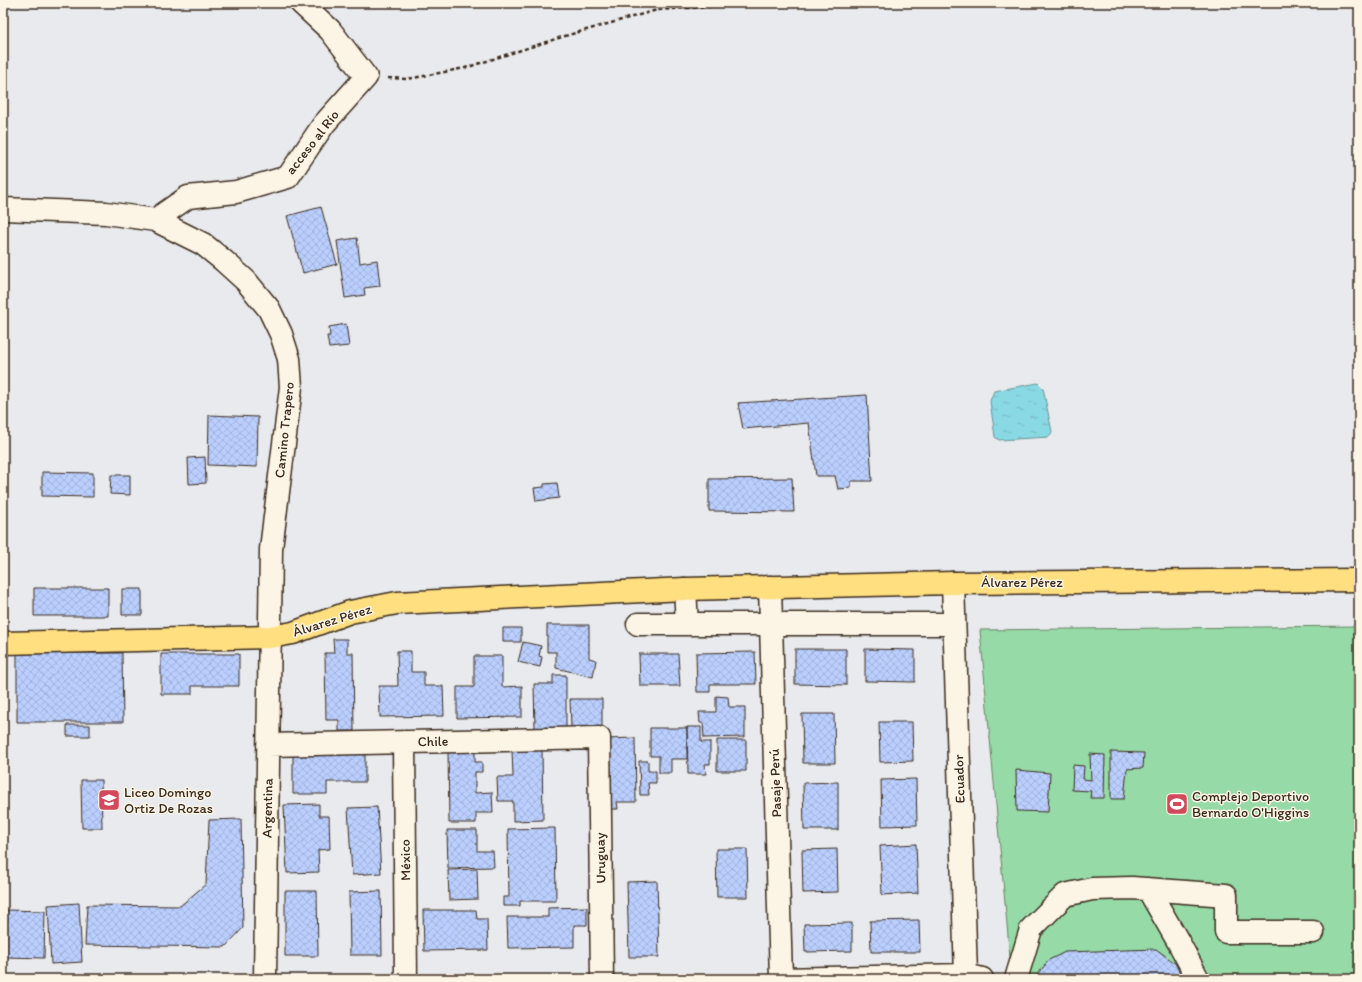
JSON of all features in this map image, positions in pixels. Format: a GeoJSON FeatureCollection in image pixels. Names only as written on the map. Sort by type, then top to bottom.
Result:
{"type":"FeatureCollection","features":[{"type":"Feature","properties":{"kind":"main road","name":"Álvarez Pérez"},"geometry":{"type":"LineString","coordinates":[[3,643],[270,637],[293,633],[350,612],[397,603],[685,588],[953,583],[1359,580]]}},
{"type":"Feature","properties":{"kind":"street"},"geometry":{"type":"LineString","coordinates":[[301,3],[330,30],[366,77]]}},
{"type":"Feature","properties":{"kind":"street","name":"acceso al Río"},"geometry":{"type":"LineString","coordinates":[[155,220],[188,197],[236,192],[288,177],[324,124],[366,77]]}},
{"type":"Feature","properties":{"kind":"street","name":"Camino Trapero"},"geometry":{"type":"LineString","coordinates":[[3,209],[106,213],[155,220],[203,244],[246,281],[269,309],[281,334],[289,359],[290,395],[271,549],[270,637]]}},
{"type":"Feature","properties":{"kind":"street","name":"Ecuador"},"geometry":{"type":"LineString","coordinates":[[953,583],[974,977]]}},
{"type":"Feature","properties":{"kind":"street","name":"Pasaje Perú"},"geometry":{"type":"LineString","coordinates":[[770,587],[780,979]]}},
{"type":"Feature","properties":{"kind":"street"},"geometry":{"type":"LineString","coordinates":[[685,588],[687,624]]}},
{"type":"Feature","properties":{"kind":"street"},"geometry":{"type":"LineString","coordinates":[[638,624],[954,624]]}},
{"type":"Feature","properties":{"kind":"street","name":"Argentina"},"geometry":{"type":"LineString","coordinates":[[265,979],[270,637]]}},
{"type":"Feature","properties":{"kind":"street","name":"Chile"},"geometry":{"type":"LineString","coordinates":[[268,744],[598,738]]}},
{"type":"Feature","properties":{"kind":"street","name":"Uruguay"},"geometry":{"type":"LineString","coordinates":[[598,738],[602,979]]}},
{"type":"Feature","properties":{"kind":"street","name":"México"},"geometry":{"type":"LineString","coordinates":[[404,742],[406,979]]}},
{"type":"Feature","properties":{"kind":"street"},"geometry":{"type":"LineString","coordinates":[[1016,979],[1032,930],[1065,895],[1092,889],[1148,889],[1226,894],[1226,932],[1313,932]]}},
{"type":"Feature","properties":{"kind":"street"},"geometry":{"type":"LineString","coordinates":[[1148,889],[1179,942],[1198,979]]}},
{"type":"Feature","properties":{"kind":"street"},"geometry":{"type":"LineString","coordinates":[[780,979],[974,977]]}},
{"type":"Feature","properties":{"kind":"path"},"geometry":{"type":"LineString","coordinates":[[366,77],[408,79],[465,68],[565,36],[657,10],[764,3]]}},
{"type":"Feature","properties":{"kind":"path"},"geometry":{"type":"LineString","coordinates":[[919,3],[947,5],[973,3]]}},
{"type":"Feature","properties":{"kind":"green space","name":"Complejo Deportivo Bernardo O'Higgins"},"geometry":{"type":"Polygon","coordinates":[[[1359,626],[1359,979],[1012,979],[980,630],[1359,626]]]}},
{"type":"Feature","properties":{"kind":"water"},"geometry":{"type":"Polygon","coordinates":[[[1038,383],[1043,388],[1052,432],[1049,437],[999,440],[995,437],[990,401],[994,391],[1038,383]]]}},
{"type":"Feature","properties":{"kind":"building"},"geometry":{"type":"Polygon","coordinates":[[[321,207],[337,264],[303,273],[287,216],[321,207]]]}},
{"type":"Feature","properties":{"kind":"building"},"geometry":{"type":"Polygon","coordinates":[[[357,238],[360,263],[377,260],[380,286],[364,288],[365,295],[345,298],[337,241],[357,238]]]}},
{"type":"Feature","properties":{"kind":"building"},"geometry":{"type":"Polygon","coordinates":[[[346,324],[349,346],[329,348],[327,336],[330,336],[329,327],[346,324]]]}},
{"type":"Feature","properties":{"kind":"building"},"geometry":{"type":"Polygon","coordinates":[[[867,395],[872,481],[851,481],[851,488],[838,489],[835,476],[816,476],[809,423],[743,429],[738,403],[867,395]]]}},
{"type":"Feature","properties":{"kind":"building"},"geometry":{"type":"Polygon","coordinates":[[[209,415],[258,417],[257,467],[208,465],[209,415]]]}},
{"type":"Feature","properties":{"kind":"building"},"geometry":{"type":"Polygon","coordinates":[[[205,457],[206,483],[189,484],[188,458],[205,457]]]}},
{"type":"Feature","properties":{"kind":"building"},"geometry":{"type":"Polygon","coordinates":[[[42,472],[93,473],[93,497],[42,496],[42,472]]]}},
{"type":"Feature","properties":{"kind":"building"},"geometry":{"type":"Polygon","coordinates":[[[111,475],[130,475],[130,495],[110,494],[111,475]]]}},
{"type":"Feature","properties":{"kind":"building"},"geometry":{"type":"Polygon","coordinates":[[[792,478],[794,512],[709,511],[709,479],[792,478]]]}},
{"type":"Feature","properties":{"kind":"building"},"geometry":{"type":"Polygon","coordinates":[[[557,483],[559,498],[536,501],[534,488],[544,487],[544,484],[557,483]]]}},
{"type":"Feature","properties":{"kind":"building"},"geometry":{"type":"Polygon","coordinates":[[[34,588],[108,588],[108,616],[34,616],[34,588]]]}},
{"type":"Feature","properties":{"kind":"building"},"geometry":{"type":"Polygon","coordinates":[[[122,589],[142,589],[142,615],[122,615],[122,589]]]}},
{"type":"Feature","properties":{"kind":"building"},"geometry":{"type":"Polygon","coordinates":[[[547,625],[589,625],[589,658],[596,660],[593,677],[556,668],[556,652],[547,652],[547,625]]]}},
{"type":"Feature","properties":{"kind":"building"},"geometry":{"type":"Polygon","coordinates":[[[503,628],[521,628],[521,642],[503,642],[503,628]]]}},
{"type":"Feature","properties":{"kind":"building"},"geometry":{"type":"Polygon","coordinates":[[[333,639],[347,639],[347,653],[353,653],[354,731],[339,731],[339,720],[326,720],[325,653],[334,653],[333,639]]]}},
{"type":"Feature","properties":{"kind":"building"},"geometry":{"type":"Polygon","coordinates":[[[523,642],[541,646],[539,656],[542,657],[540,667],[518,662],[523,642]]]}},
{"type":"Feature","properties":{"kind":"building"},"geometry":{"type":"Polygon","coordinates":[[[795,649],[846,649],[846,685],[795,684],[795,649]]]}},
{"type":"Feature","properties":{"kind":"building"},"geometry":{"type":"Polygon","coordinates":[[[865,649],[915,650],[915,682],[865,681],[865,649]]]}},
{"type":"Feature","properties":{"kind":"building"},"geometry":{"type":"Polygon","coordinates":[[[397,651],[411,651],[411,672],[424,672],[424,686],[443,686],[444,716],[380,717],[379,686],[398,686],[397,651]]]}},
{"type":"Feature","properties":{"kind":"building"},"geometry":{"type":"Polygon","coordinates":[[[755,652],[756,684],[710,684],[710,692],[697,692],[696,653],[755,652]]]}},
{"type":"Feature","properties":{"kind":"building"},"geometry":{"type":"Polygon","coordinates":[[[17,653],[122,653],[123,722],[17,722],[17,653]]]}},
{"type":"Feature","properties":{"kind":"building"},"geometry":{"type":"Polygon","coordinates":[[[161,654],[239,654],[239,686],[192,686],[192,694],[161,694],[161,654]]]}},
{"type":"Feature","properties":{"kind":"building"},"geometry":{"type":"Polygon","coordinates":[[[639,654],[678,654],[680,686],[640,686],[639,654]]]}},
{"type":"Feature","properties":{"kind":"building"},"geometry":{"type":"Polygon","coordinates":[[[474,656],[502,656],[502,687],[522,686],[522,717],[457,718],[457,687],[474,687],[474,656]]]}},
{"type":"Feature","properties":{"kind":"building"},"geometry":{"type":"Polygon","coordinates":[[[553,675],[566,675],[566,728],[535,728],[534,684],[553,684],[553,675]]]}},
{"type":"Feature","properties":{"kind":"building"},"geometry":{"type":"Polygon","coordinates":[[[716,696],[728,697],[729,707],[745,707],[745,737],[704,738],[703,723],[700,723],[699,712],[716,712],[716,696]]]}},
{"type":"Feature","properties":{"kind":"building"},"geometry":{"type":"Polygon","coordinates":[[[570,699],[602,699],[602,727],[571,727],[570,699]]]}},
{"type":"Feature","properties":{"kind":"building"},"geometry":{"type":"Polygon","coordinates":[[[802,714],[834,714],[835,763],[803,763],[802,714]]]}},
{"type":"Feature","properties":{"kind":"building"},"geometry":{"type":"Polygon","coordinates":[[[879,722],[912,722],[913,761],[880,762],[879,722]]]}},
{"type":"Feature","properties":{"kind":"building"},"geometry":{"type":"Polygon","coordinates":[[[67,725],[90,725],[90,736],[67,736],[67,725]]]}},
{"type":"Feature","properties":{"kind":"building"},"geometry":{"type":"Polygon","coordinates":[[[687,727],[701,727],[701,742],[710,742],[710,764],[705,764],[706,774],[688,774],[687,727]]]}},
{"type":"Feature","properties":{"kind":"building"},"geometry":{"type":"Polygon","coordinates":[[[650,728],[687,728],[687,759],[671,759],[671,773],[659,773],[659,756],[650,756],[650,728]]]}},
{"type":"Feature","properties":{"kind":"building"},"geometry":{"type":"Polygon","coordinates":[[[635,738],[636,802],[617,802],[618,809],[607,809],[606,739],[635,738]]]}},
{"type":"Feature","properties":{"kind":"building"},"geometry":{"type":"Polygon","coordinates":[[[717,740],[746,740],[746,771],[717,771],[717,740]]]}},
{"type":"Feature","properties":{"kind":"building"},"geometry":{"type":"Polygon","coordinates":[[[448,749],[475,749],[475,762],[482,762],[482,772],[475,772],[475,793],[492,792],[493,813],[476,813],[476,823],[449,823],[448,749]]]}},
{"type":"Feature","properties":{"kind":"building"},"geometry":{"type":"Polygon","coordinates":[[[512,749],[542,749],[543,820],[513,821],[513,801],[498,801],[497,777],[513,777],[512,749]]]}},
{"type":"Feature","properties":{"kind":"building"},"geometry":{"type":"Polygon","coordinates":[[[1111,752],[1144,753],[1143,768],[1127,769],[1124,799],[1111,799],[1111,752]]]}},
{"type":"Feature","properties":{"kind":"building"},"geometry":{"type":"Polygon","coordinates":[[[293,754],[365,754],[365,782],[327,782],[327,794],[293,794],[293,754]]]}},
{"type":"Feature","properties":{"kind":"building"},"geometry":{"type":"Polygon","coordinates":[[[1090,754],[1105,755],[1104,798],[1090,798],[1091,791],[1072,790],[1073,765],[1084,766],[1083,779],[1091,780],[1090,754]]]}},
{"type":"Feature","properties":{"kind":"building"},"geometry":{"type":"Polygon","coordinates":[[[639,761],[648,761],[648,771],[656,771],[656,783],[648,783],[649,795],[640,795],[639,761]]]}},
{"type":"Feature","properties":{"kind":"building"},"geometry":{"type":"Polygon","coordinates":[[[1016,770],[1050,773],[1048,812],[1017,811],[1016,770]]]}},
{"type":"Feature","properties":{"kind":"building"},"geometry":{"type":"Polygon","coordinates":[[[916,779],[917,825],[882,826],[881,780],[916,779]]]}},
{"type":"Feature","properties":{"kind":"building"},"geometry":{"type":"Polygon","coordinates":[[[81,780],[101,780],[102,828],[82,828],[81,780]]]}},
{"type":"Feature","properties":{"kind":"building"},"geometry":{"type":"Polygon","coordinates":[[[838,782],[838,830],[804,830],[803,783],[838,782]]]}},
{"type":"Feature","properties":{"kind":"building"},"geometry":{"type":"Polygon","coordinates":[[[319,804],[319,816],[329,816],[330,849],[318,850],[319,872],[287,873],[284,805],[319,804]]]}},
{"type":"Feature","properties":{"kind":"building"},"geometry":{"type":"Polygon","coordinates":[[[377,807],[381,873],[352,875],[348,808],[377,807]]]}},
{"type":"Feature","properties":{"kind":"building"},"geometry":{"type":"Polygon","coordinates":[[[241,819],[243,928],[225,947],[85,945],[87,905],[180,906],[206,884],[209,820],[241,819]]]}},
{"type":"Feature","properties":{"kind":"building"},"geometry":{"type":"Polygon","coordinates":[[[555,828],[556,901],[520,901],[520,906],[503,906],[503,897],[509,897],[508,829],[555,828]]]}},
{"type":"Feature","properties":{"kind":"building"},"geometry":{"type":"Polygon","coordinates":[[[447,830],[477,830],[477,851],[493,851],[494,867],[448,868],[447,830]]]}},
{"type":"Feature","properties":{"kind":"building"},"geometry":{"type":"Polygon","coordinates":[[[916,844],[918,893],[882,895],[880,846],[916,844]]]}},
{"type":"Feature","properties":{"kind":"building"},"geometry":{"type":"Polygon","coordinates":[[[716,849],[747,849],[748,897],[717,897],[716,849]]]}},
{"type":"Feature","properties":{"kind":"building"},"geometry":{"type":"Polygon","coordinates":[[[837,849],[838,892],[803,893],[802,850],[837,849]]]}},
{"type":"Feature","properties":{"kind":"building"},"geometry":{"type":"Polygon","coordinates":[[[477,869],[478,899],[449,900],[448,870],[477,869]]]}},
{"type":"Feature","properties":{"kind":"building"},"geometry":{"type":"Polygon","coordinates":[[[657,881],[659,957],[629,957],[627,882],[657,881]]]}},
{"type":"Feature","properties":{"kind":"building"},"geometry":{"type":"Polygon","coordinates":[[[285,891],[317,891],[318,956],[285,956],[285,891]]]}},
{"type":"Feature","properties":{"kind":"building"},"geometry":{"type":"Polygon","coordinates":[[[381,891],[382,955],[350,955],[349,892],[381,891]]]}},
{"type":"Feature","properties":{"kind":"building"},"geometry":{"type":"Polygon","coordinates":[[[79,903],[82,962],[51,964],[48,905],[79,903]]]}},
{"type":"Feature","properties":{"kind":"building"},"geometry":{"type":"Polygon","coordinates":[[[587,907],[587,925],[574,925],[574,947],[508,948],[507,917],[548,917],[548,908],[587,907]]]}},
{"type":"Feature","properties":{"kind":"building"},"geometry":{"type":"Polygon","coordinates":[[[6,910],[45,911],[44,958],[6,957],[6,910]]]}},
{"type":"Feature","properties":{"kind":"building"},"geometry":{"type":"Polygon","coordinates":[[[423,910],[476,910],[477,919],[487,919],[488,950],[424,951],[423,910]]]}},
{"type":"Feature","properties":{"kind":"building"},"geometry":{"type":"Polygon","coordinates":[[[919,920],[920,952],[871,952],[870,921],[919,920]]]}},
{"type":"Feature","properties":{"kind":"building"},"geometry":{"type":"Polygon","coordinates":[[[852,923],[852,951],[805,952],[804,924],[852,923]]]}},
{"type":"Feature","properties":{"kind":"building"},"geometry":{"type":"Polygon","coordinates":[[[1156,949],[1175,963],[1183,979],[1034,979],[1049,960],[1065,952],[1156,949]]]}},
{"type":"Feature","properties":{"kind":"place","name":"Liceo Domingo Ortiz De Rozas"},"geometry":{"type":"Point","coordinates":[109,800]}},
{"type":"Feature","properties":{"kind":"place","name":"Complejo Deportivo Bernardo O'Higgins"},"geometry":{"type":"Point","coordinates":[1177,804]}}]}
